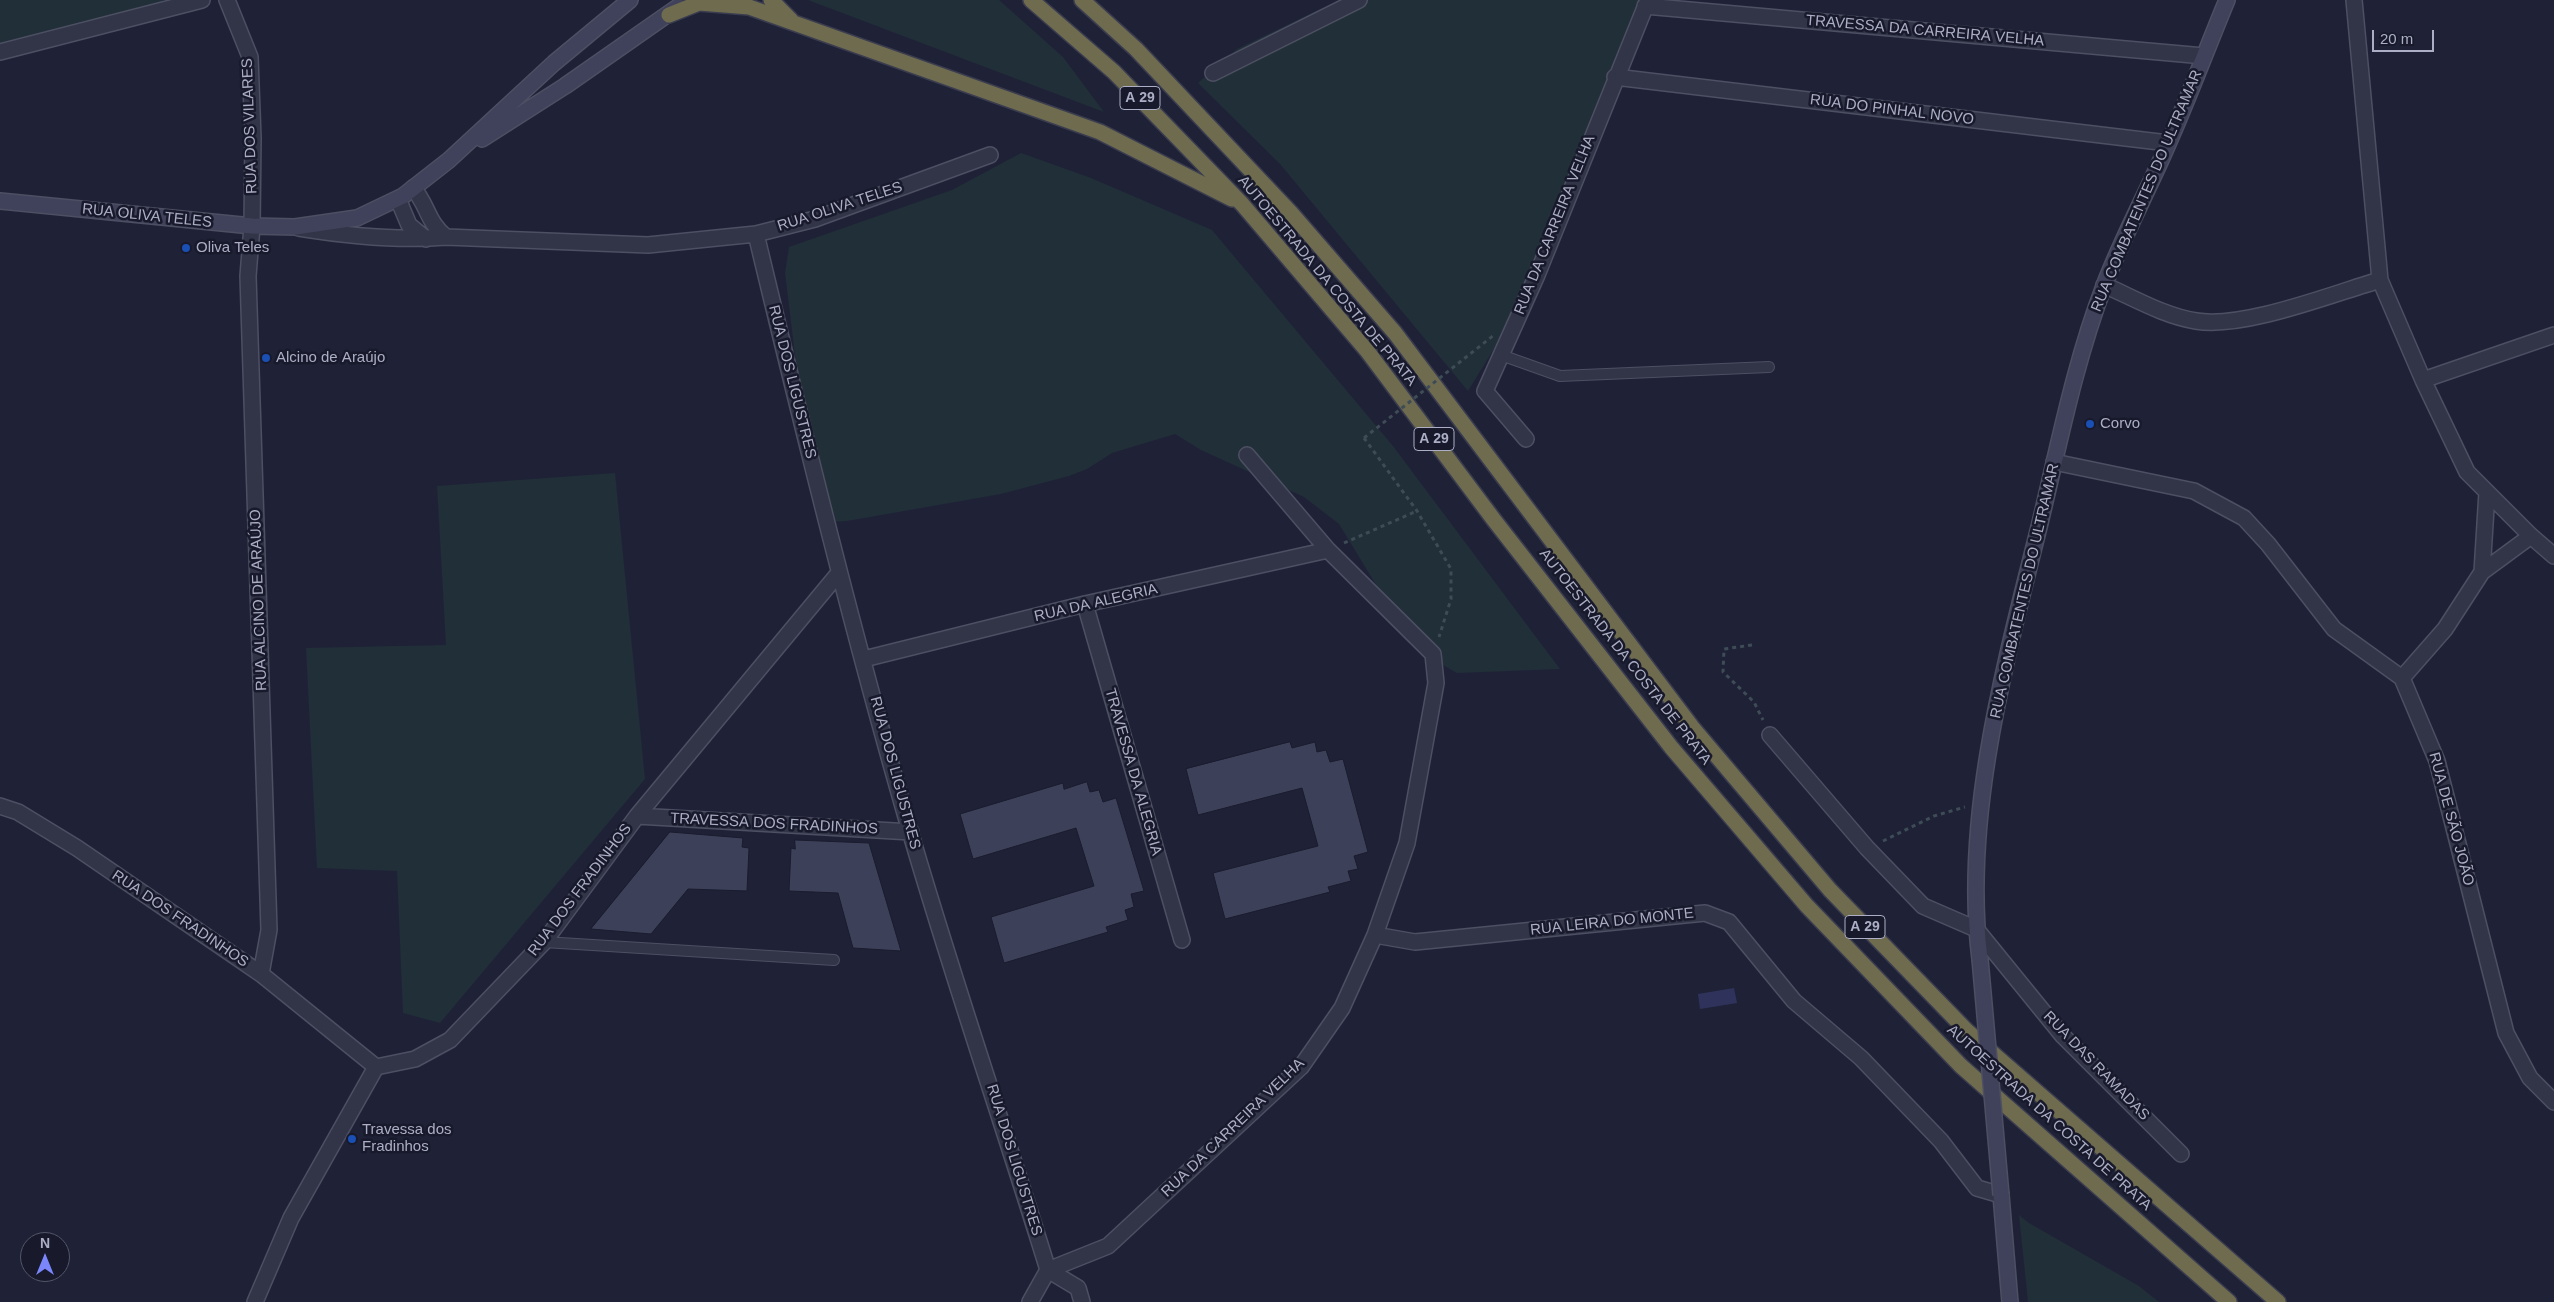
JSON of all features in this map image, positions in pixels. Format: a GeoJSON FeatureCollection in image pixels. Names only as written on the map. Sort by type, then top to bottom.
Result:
{"type":"FeatureCollection","features":[{"type":"Feature","properties":{"kind":"highway"},"geometry":{"type":"LineString","coordinates":[[771,0],[794,23]]}},
{"type":"Feature","properties":{"kind":"highway","name":"AUTOESTRADA DA COSTA DE PRATA"},"geometry":{"type":"LineString","coordinates":[[1031,0],[1114,72],[1242,204],[1368,352],[1494,520],[1671,747],[1807,906],[1961,1066],[2229,1302]]}},
{"type":"Feature","properties":{"kind":"highway","name":"AUTOESTRADA DA COSTA DE PRATA"},"geometry":{"type":"LineString","coordinates":[[1082,0],[1136,49],[1284,206],[1395,333],[1692,727],[1830,890],[1967,1031],[2278,1302]]}},
{"type":"Feature","properties":{"kind":"highway"},"geometry":{"type":"LineString","coordinates":[[669,15],[699,4],[749,7],[1100,132],[1242,204]]}},
{"type":"Feature","properties":{"kind":"main road","name":"RUA OLIVA TELES"},"geometry":{"type":"LineString","coordinates":[[0,201],[206,224],[295,227],[357,218],[398,199],[449,160],[554,63],[630,0]]}},
{"type":"Feature","properties":{"kind":"main road","name":"RUA OLIVA TELES"},"geometry":{"type":"LineString","coordinates":[[449,160],[565,86],[669,15],[687,0]]}},
{"type":"Feature","properties":{"kind":"main road","name":"RUA COMBATENTES DO ULTRAMAR"},"geometry":{"type":"LineString","coordinates":[[2010,1302],[1976,929],[1975,882],[1982,804],[2000,688],[2054,462],[2104,286],[2168,143],[2227,0]]}},
{"type":"Feature","properties":{"kind":"street"},"geometry":{"type":"LineString","coordinates":[[0,52],[202,0]]}},
{"type":"Feature","properties":{"kind":"street","name":"RUA DOS VILARES"},"geometry":{"type":"LineString","coordinates":[[228,0],[250,57],[254,138],[252,226]]}},
{"type":"Feature","properties":{"kind":"street"},"geometry":{"type":"LineString","coordinates":[[1213,73],[1359,0]]}},
{"type":"Feature","properties":{"kind":"street"},"geometry":{"type":"LineString","coordinates":[[2354,0],[2380,280],[2423,380],[2467,472],[2530,536],[2554,556]]}},
{"type":"Feature","properties":{"kind":"street","name":"TRAVESSA DA CARREIRA VELHA"},"geometry":{"type":"LineString","coordinates":[[1646,3],[2204,56]]}},
{"type":"Feature","properties":{"kind":"street","name":"RUA DA CARREIRA VELHA"},"geometry":{"type":"LineString","coordinates":[[1526,439],[1485,391],[1537,275],[1646,3]]}},
{"type":"Feature","properties":{"kind":"street","name":"RUA DO PINHAL NOVO"},"geometry":{"type":"LineString","coordinates":[[1615,77],[2168,143]]}},
{"type":"Feature","properties":{"kind":"street","name":"RUA OLIVA TELES"},"geometry":{"type":"LineString","coordinates":[[295,227],[354,237],[426,239],[446,237],[648,245],[756,234],[815,219],[990,155]]}},
{"type":"Feature","properties":{"kind":"street"},"geometry":{"type":"LineString","coordinates":[[413,188],[422,199],[435,228],[446,237]]}},
{"type":"Feature","properties":{"kind":"street"},"geometry":{"type":"LineString","coordinates":[[398,199],[410,225],[426,239]]}},
{"type":"Feature","properties":{"kind":"street","name":"RUA ALCINO DE ARAÚJO"},"geometry":{"type":"LineString","coordinates":[[252,226],[248,276],[269,930],[261,974]]}},
{"type":"Feature","properties":{"kind":"street","name":"RUA DOS LIGUSTRES"},"geometry":{"type":"LineString","coordinates":[[756,234],[838,574],[864,659],[910,832],[1048,1270]]}},
{"type":"Feature","properties":{"kind":"street"},"geometry":{"type":"LineString","coordinates":[[2104,286],[2170,314],[2197,321],[2243,320],[2380,280]]}},
{"type":"Feature","properties":{"kind":"street"},"geometry":{"type":"LineString","coordinates":[[2423,380],[2554,335]]}},
{"type":"Feature","properties":{"kind":"street"},"geometry":{"type":"LineString","coordinates":[[1248,455],[1328,550],[1433,654]]}},
{"type":"Feature","properties":{"kind":"street"},"geometry":{"type":"LineString","coordinates":[[2054,462],[2194,492],[2244,518],[2268,544],[2334,629],[2402,678],[2445,629],[2482,572],[2530,536]]}},
{"type":"Feature","properties":{"kind":"street"},"geometry":{"type":"LineString","coordinates":[[2482,572],[2487,492]]}},
{"type":"Feature","properties":{"kind":"street","name":"RUA DA ALEGRIA"},"geometry":{"type":"LineString","coordinates":[[864,659],[1085,604],[1328,550]]}},
{"type":"Feature","properties":{"kind":"street","name":"RUA DOS FRADINHOS"},"geometry":{"type":"LineString","coordinates":[[0,806],[18,812],[77,848],[261,974],[376,1067],[415,1059],[450,1040],[544,942],[637,816],[838,574]]}},
{"type":"Feature","properties":{"kind":"street","name":"TRAVESSA DA ALEGRIA"},"geometry":{"type":"LineString","coordinates":[[1085,604],[1182,940]]}},
{"type":"Feature","properties":{"kind":"street","name":"RUA DA CARREIRA VELHA"},"geometry":{"type":"LineString","coordinates":[[1048,1270],[1108,1246],[1301,1067],[1342,1008],[1375,935],[1407,843],[1436,683],[1433,654]]}},
{"type":"Feature","properties":{"kind":"street","name":"RUA DE SÃO JOÃO"},"geometry":{"type":"LineString","coordinates":[[2402,678],[2437,761],[2506,1034],[2530,1078],[2554,1102]]}},
{"type":"Feature","properties":{"kind":"street"},"geometry":{"type":"LineString","coordinates":[[1770,735],[1867,848],[1923,906],[1976,929]]}},
{"type":"Feature","properties":{"kind":"street","name":"TRAVESSA DOS FRADINHOS"},"geometry":{"type":"LineString","coordinates":[[637,816],[910,832]]}},
{"type":"Feature","properties":{"kind":"street","name":"RUA LEIRA DO MONTE"},"geometry":{"type":"LineString","coordinates":[[1375,935],[1415,942],[1705,913],[1729,922],[1794,1001],[1861,1058],[1941,1141],[1977,1188],[2001,1195]]}},
{"type":"Feature","properties":{"kind":"street","name":"RUA DAS RAMADAS"},"geometry":{"type":"LineString","coordinates":[[1976,929],[2063,1036],[2181,1154]]}},
{"type":"Feature","properties":{"kind":"street"},"geometry":{"type":"LineString","coordinates":[[255,1302],[291,1218],[376,1067]]}},
{"type":"Feature","properties":{"kind":"street"},"geometry":{"type":"LineString","coordinates":[[1030,1302],[1048,1270],[1078,1288],[1082,1302]]}},
{"type":"Feature","properties":{"kind":"lane"},"geometry":{"type":"LineString","coordinates":[[1500,355],[1560,376],[1769,367]]}},
{"type":"Feature","properties":{"kind":"lane"},"geometry":{"type":"LineString","coordinates":[[544,942],[834,960]]}},
{"type":"Feature","properties":{"kind":"path"},"geometry":{"type":"LineString","coordinates":[[1433,654],[1451,599],[1451,569],[1417,511],[1364,438],[1494,335]]}},
{"type":"Feature","properties":{"kind":"path"},"geometry":{"type":"LineString","coordinates":[[1328,550],[1417,511]]}},
{"type":"Feature","properties":{"kind":"path"},"geometry":{"type":"LineString","coordinates":[[1752,645],[1724,650],[1723,672],[1754,702],[1770,735]]}},
{"type":"Feature","properties":{"kind":"path"},"geometry":{"type":"LineString","coordinates":[[1867,848],[1934,816],[1957,808],[1982,804]]}},
{"type":"Feature","properties":{"kind":"shaded area"},"geometry":{"type":"Polygon","coordinates":[[[0,0],[164,0],[133,19],[0,53],[0,0]]]}},
{"type":"Feature","properties":{"kind":"shaded area"},"geometry":{"type":"Polygon","coordinates":[[[808,0],[999,0],[1063,57],[1104,112],[808,0]]]}},
{"type":"Feature","properties":{"kind":"shaded area"},"geometry":{"type":"Polygon","coordinates":[[[1339,0],[1646,0],[1544,268],[1468,391],[1280,164],[1198,83],[1237,49],[1339,0]]]}},
{"type":"Feature","properties":{"kind":"shaded area"},"geometry":{"type":"Polygon","coordinates":[[[1021,153],[1091,178],[1212,230],[1393,446],[1560,669],[1457,673],[1434,660],[1395,616],[1339,524],[1304,497],[1201,450],[1175,434],[1112,453],[1087,469],[1069,476],[1001,494],[847,521],[831,522],[798,380],[785,273],[789,247],[952,190],[1021,153]]]}},
{"type":"Feature","properties":{"kind":"shaded area"},"geometry":{"type":"Polygon","coordinates":[[[615,473],[645,779],[440,1023],[403,1013],[397,871],[317,868],[306,648],[446,645],[437,486],[615,473]]]}},
{"type":"Feature","properties":{"kind":"shaded area"},"geometry":{"type":"Polygon","coordinates":[[[2019,1215],[2029,1223],[2139,1286],[2159,1302],[2028,1302],[2019,1215]]]}},
{"type":"Feature","properties":{"kind":"water"},"geometry":{"type":"Polygon","coordinates":[[[1734,988],[1737,1003],[1700,1009],[1698,994],[1734,988]]]}},
{"type":"Feature","properties":{"kind":"building"},"geometry":{"type":"Polygon","coordinates":[[[1290,742],[1292,748],[1315,742],[1317,752],[1326,750],[1330,762],[1343,759],[1368,852],[1354,856],[1358,869],[1348,871],[1351,881],[1328,887],[1330,892],[1225,919],[1213,873],[1318,846],[1302,788],[1198,815],[1186,769],[1290,742]]]}},
{"type":"Feature","properties":{"kind":"building"},"geometry":{"type":"Polygon","coordinates":[[[1087,782],[1090,792],[1099,790],[1103,802],[1116,798],[1144,891],[1131,894],[1134,907],[1125,910],[1128,920],[1106,927],[1108,932],[1004,963],[991,917],[1094,886],[1076,828],[973,859],[960,814],[1063,783],[1064,789],[1087,782]]]}},
{"type":"Feature","properties":{"kind":"building"},"geometry":{"type":"Polygon","coordinates":[[[670,832],[743,838],[742,847],[749,848],[747,891],[688,889],[651,934],[591,929],[670,832]]]}},
{"type":"Feature","properties":{"kind":"building"},"geometry":{"type":"Polygon","coordinates":[[[795,840],[869,843],[901,951],[853,948],[838,893],[789,891],[791,848],[795,849],[795,840]]]}},
{"type":"Feature","properties":{"kind":"place","name":"Oliva Teles"},"geometry":{"type":"Point","coordinates":[186,248]}},
{"type":"Feature","properties":{"kind":"place","name":"Alcino de Araújo"},"geometry":{"type":"Point","coordinates":[266,358]}},
{"type":"Feature","properties":{"kind":"place","name":"Corvo"},"geometry":{"type":"Point","coordinates":[2090,424]}},
{"type":"Feature","properties":{"kind":"place","name":"Travessa dos Fradinhos"},"geometry":{"type":"Point","coordinates":[352,1139]}}]}
